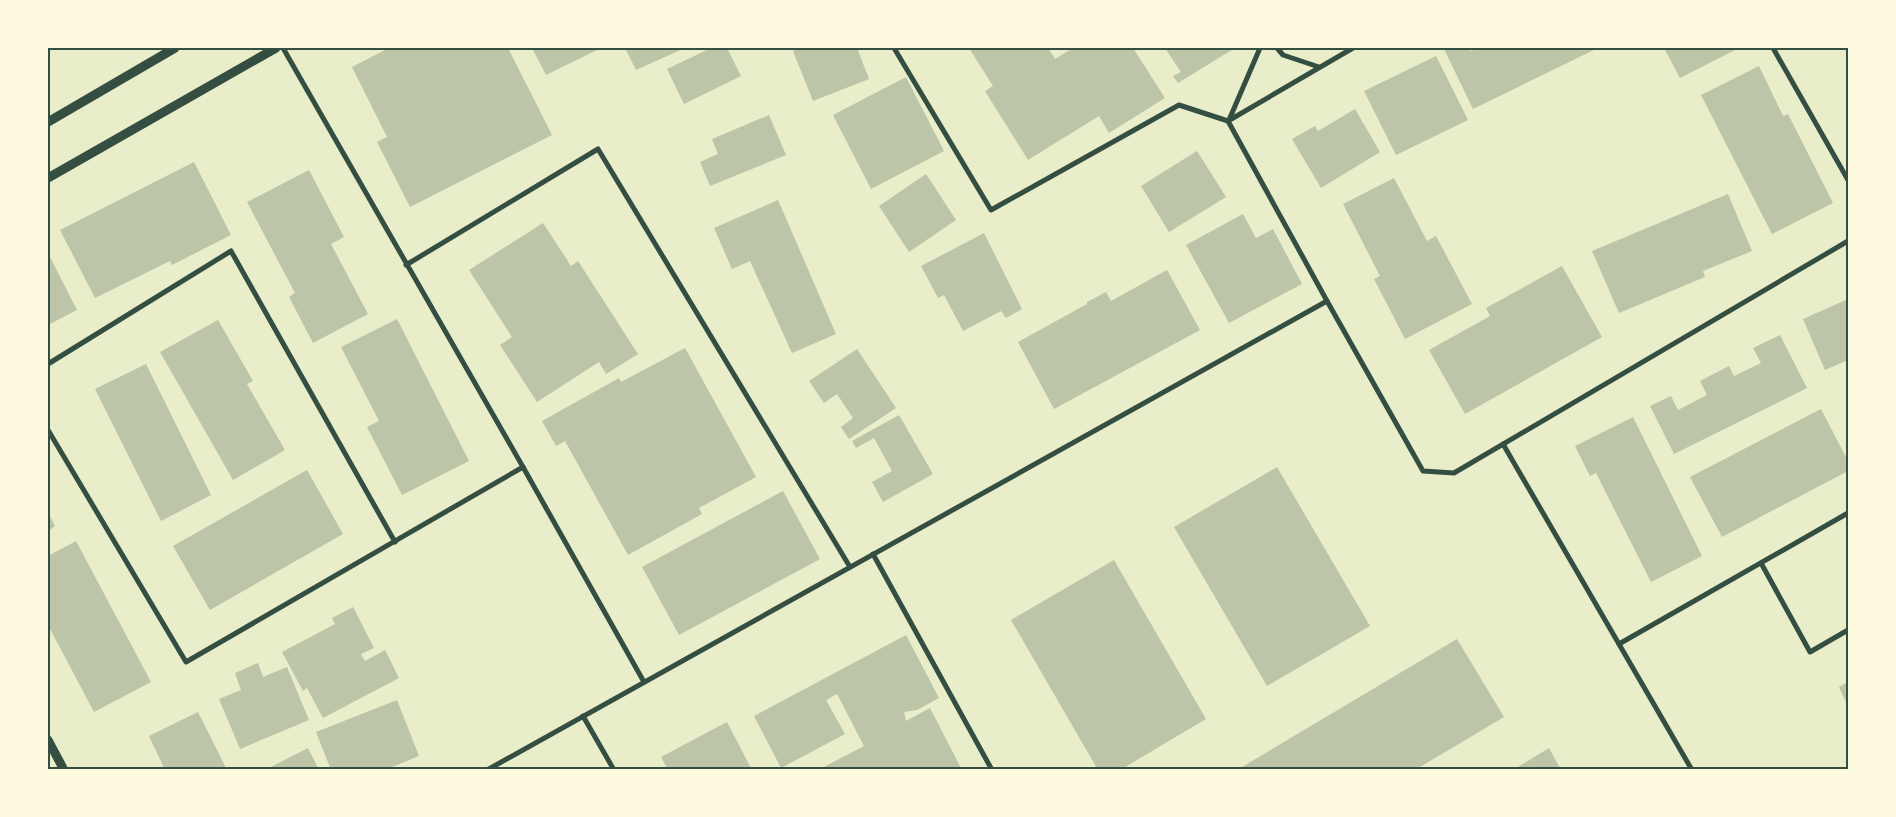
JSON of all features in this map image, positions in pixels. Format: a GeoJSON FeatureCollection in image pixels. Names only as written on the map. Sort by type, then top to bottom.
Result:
{"type":"FeatureCollection","features":[{"type":"Feature","properties":{"kind":"street"},"geometry":{"type":"LineString","coordinates":[[48,122],[175,48]]}},
{"type":"Feature","properties":{"kind":"street"},"geometry":{"type":"LineString","coordinates":[[48,178],[276,48]]}},
{"type":"Feature","properties":{"kind":"street"},"geometry":{"type":"LineString","coordinates":[[283,48],[644,682]]}},
{"type":"Feature","properties":{"kind":"street"},"geometry":{"type":"LineString","coordinates":[[894,48],[990,210],[1179,105],[1228,121],[1423,471],[1454,472],[1848,241]]}},
{"type":"Feature","properties":{"kind":"street"},"geometry":{"type":"LineString","coordinates":[[1228,121],[1260,48]]}},
{"type":"Feature","properties":{"kind":"street"},"geometry":{"type":"LineString","coordinates":[[1277,48],[1283,55],[1319,67]]}},
{"type":"Feature","properties":{"kind":"street"},"geometry":{"type":"LineString","coordinates":[[1228,121],[1353,48]]}},
{"type":"Feature","properties":{"kind":"street"},"geometry":{"type":"LineString","coordinates":[[1774,48],[1848,180]]}},
{"type":"Feature","properties":{"kind":"street"},"geometry":{"type":"LineString","coordinates":[[406,265],[598,149],[850,567]]}},
{"type":"Feature","properties":{"kind":"street"},"geometry":{"type":"LineString","coordinates":[[48,364],[231,251],[395,542]]}},
{"type":"Feature","properties":{"kind":"street"},"geometry":{"type":"LineString","coordinates":[[487,770],[1327,301]]}},
{"type":"Feature","properties":{"kind":"street"},"geometry":{"type":"LineString","coordinates":[[48,430],[186,662],[523,467]]}},
{"type":"Feature","properties":{"kind":"street"},"geometry":{"type":"LineString","coordinates":[[1502,444],[1692,770]]}},
{"type":"Feature","properties":{"kind":"street"},"geometry":{"type":"LineString","coordinates":[[1619,644],[1848,513]]}},
{"type":"Feature","properties":{"kind":"street"},"geometry":{"type":"LineString","coordinates":[[873,554],[992,770]]}},
{"type":"Feature","properties":{"kind":"street"},"geometry":{"type":"LineString","coordinates":[[1761,563],[1810,652],[1848,630]]}},
{"type":"Feature","properties":{"kind":"street"},"geometry":{"type":"LineString","coordinates":[[583,716],[614,770]]}},
{"type":"Feature","properties":{"kind":"street"},"geometry":{"type":"LineString","coordinates":[[48,740],[64,770]]}},
{"type":"Feature","properties":{"kind":"building"},"geometry":{"type":"Polygon","coordinates":[[[389,48],[508,48],[552,135],[410,207],[377,142],[387,137],[352,67],[389,48]]]}},
{"type":"Feature","properties":{"kind":"building"},"geometry":{"type":"Polygon","coordinates":[[[532,48],[601,48],[546,75],[532,48]]]}},
{"type":"Feature","properties":{"kind":"building"},"geometry":{"type":"Polygon","coordinates":[[[625,48],[685,48],[636,70],[625,48]]]}},
{"type":"Feature","properties":{"kind":"building"},"geometry":{"type":"Polygon","coordinates":[[[711,48],[727,48],[741,76],[684,104],[667,69],[711,48]]]}},
{"type":"Feature","properties":{"kind":"building"},"geometry":{"type":"Polygon","coordinates":[[[803,48],[857,48],[869,79],[813,101],[793,51],[803,48]]]}},
{"type":"Feature","properties":{"kind":"building"},"geometry":{"type":"Polygon","coordinates":[[[969,48],[1048,48],[1055,59],[1073,48],[1133,48],[1165,98],[1109,133],[1099,116],[1028,160],[985,91],[993,86],[969,48]]]}},
{"type":"Feature","properties":{"kind":"building"},"geometry":{"type":"Polygon","coordinates":[[[1165,48],[1235,48],[1178,83],[1173,76],[1181,72],[1165,48]]]}},
{"type":"Feature","properties":{"kind":"building"},"geometry":{"type":"Polygon","coordinates":[[[1469,48],[1471,51],[1479,48],[1598,48],[1473,109],[1444,49],[1469,48]]]}},
{"type":"Feature","properties":{"kind":"building"},"geometry":{"type":"Polygon","coordinates":[[[1664,48],[1739,48],[1680,78],[1664,48]]]}},
{"type":"Feature","properties":{"kind":"building"},"geometry":{"type":"Polygon","coordinates":[[[1436,56],[1468,120],[1396,155],[1364,91],[1436,56]]]}},
{"type":"Feature","properties":{"kind":"building"},"geometry":{"type":"Polygon","coordinates":[[[1759,66],[1783,116],[1788,114],[1833,203],[1772,234],[1701,95],[1759,66]]]}},
{"type":"Feature","properties":{"kind":"building"},"geometry":{"type":"Polygon","coordinates":[[[906,77],[944,151],[871,189],[833,115],[906,77]]]}},
{"type":"Feature","properties":{"kind":"building"},"geometry":{"type":"Polygon","coordinates":[[[1355,109],[1380,152],[1321,188],[1292,139],[1315,126],[1318,131],[1355,109]]]}},
{"type":"Feature","properties":{"kind":"building"},"geometry":{"type":"Polygon","coordinates":[[[769,115],[786,155],[710,186],[700,162],[718,154],[712,139],[769,115]]]}},
{"type":"Feature","properties":{"kind":"building"},"geometry":{"type":"Polygon","coordinates":[[[1197,151],[1226,197],[1169,232],[1141,186],[1197,151]]]}},
{"type":"Feature","properties":{"kind":"building"},"geometry":{"type":"Polygon","coordinates":[[[194,162],[231,235],[172,265],[170,261],[95,298],[60,230],[194,162]]]}},
{"type":"Feature","properties":{"kind":"building"},"geometry":{"type":"Polygon","coordinates":[[[309,170],[344,237],[331,244],[368,314],[313,343],[289,297],[295,293],[247,202],[309,170]]]}},
{"type":"Feature","properties":{"kind":"building"},"geometry":{"type":"Polygon","coordinates":[[[926,174],[956,220],[909,252],[879,206],[926,174]]]}},
{"type":"Feature","properties":{"kind":"building"},"geometry":{"type":"Polygon","coordinates":[[[1394,178],[1427,241],[1436,236],[1472,304],[1405,339],[1374,279],[1380,276],[1343,204],[1394,178]]]}},
{"type":"Feature","properties":{"kind":"building"},"geometry":{"type":"Polygon","coordinates":[[[1728,194],[1752,251],[1703,271],[1705,277],[1619,313],[1592,251],[1728,194]]]}},
{"type":"Feature","properties":{"kind":"building"},"geometry":{"type":"Polygon","coordinates":[[[778,200],[836,334],[792,353],[750,261],[732,269],[714,228],[778,200]]]}},
{"type":"Feature","properties":{"kind":"building"},"geometry":{"type":"Polygon","coordinates":[[[1243,214],[1256,238],[1273,229],[1302,284],[1229,323],[1186,245],[1243,214]]]}},
{"type":"Feature","properties":{"kind":"building"},"geometry":{"type":"Polygon","coordinates":[[[543,223],[571,266],[578,261],[638,354],[606,374],[599,362],[537,402],[500,345],[512,337],[469,270],[543,223]]]}},
{"type":"Feature","properties":{"kind":"building"},"geometry":{"type":"Polygon","coordinates":[[[984,233],[1022,309],[1006,318],[1001,311],[963,331],[944,295],[938,298],[921,266],[984,233]]]}},
{"type":"Feature","properties":{"kind":"building"},"geometry":{"type":"Polygon","coordinates":[[[48,253],[77,310],[48,325],[48,253]]]}},
{"type":"Feature","properties":{"kind":"building"},"geometry":{"type":"Polygon","coordinates":[[[1562,266],[1602,337],[1465,414],[1429,350],[1490,316],[1486,308],[1562,266]]]}},
{"type":"Feature","properties":{"kind":"building"},"geometry":{"type":"Polygon","coordinates":[[[1167,270],[1200,330],[1054,409],[1018,342],[1106,292],[1111,301],[1167,270]]]}},
{"type":"Feature","properties":{"kind":"building"},"geometry":{"type":"Polygon","coordinates":[[[1848,299],[1848,360],[1825,370],[1803,319],[1848,299]]]}},
{"type":"Feature","properties":{"kind":"building"},"geometry":{"type":"Polygon","coordinates":[[[397,319],[469,461],[402,495],[367,427],[379,421],[341,347],[397,319]]]}},
{"type":"Feature","properties":{"kind":"building"},"geometry":{"type":"Polygon","coordinates":[[[218,320],[253,381],[247,384],[285,450],[233,480],[160,352],[218,320]]]}},
{"type":"Feature","properties":{"kind":"building"},"geometry":{"type":"Polygon","coordinates":[[[1780,335],[1807,388],[1674,454],[1650,406],[1671,396],[1678,410],[1707,395],[1700,381],[1729,366],[1734,376],[1761,363],[1753,348],[1780,335]]]}},
{"type":"Feature","properties":{"kind":"building"},"geometry":{"type":"Polygon","coordinates":[[[685,348],[756,477],[699,508],[702,514],[628,555],[565,441],[556,446],[542,421],[619,378],[621,382],[685,348]]]}},
{"type":"Feature","properties":{"kind":"building"},"geometry":{"type":"Polygon","coordinates":[[[857,349],[896,408],[849,439],[841,427],[853,418],[837,394],[824,403],[809,381],[857,349]]]}},
{"type":"Feature","properties":{"kind":"building"},"geometry":{"type":"Polygon","coordinates":[[[146,364],[211,495],[161,521],[95,389],[146,364]]]}},
{"type":"Feature","properties":{"kind":"building"},"geometry":{"type":"Polygon","coordinates":[[[1821,409],[1848,461],[1848,471],[1722,537],[1690,477],[1821,409]]]}},
{"type":"Feature","properties":{"kind":"building"},"geometry":{"type":"Polygon","coordinates":[[[899,415],[933,474],[883,502],[872,482],[892,471],[874,438],[856,448],[852,441],[899,415]]]}},
{"type":"Feature","properties":{"kind":"building"},"geometry":{"type":"Polygon","coordinates":[[[1633,417],[1702,556],[1651,582],[1596,473],[1590,476],[1575,446],[1633,417]]]}},
{"type":"Feature","properties":{"kind":"building"},"geometry":{"type":"Polygon","coordinates":[[[1277,467],[1370,626],[1267,686],[1174,527],[1277,467]]]}},
{"type":"Feature","properties":{"kind":"building"},"geometry":{"type":"Polygon","coordinates":[[[307,470],[343,534],[210,610],[173,546],[307,470]]]}},
{"type":"Feature","properties":{"kind":"building"},"geometry":{"type":"Polygon","coordinates":[[[783,491],[820,559],[679,635],[642,567],[783,491]]]}},
{"type":"Feature","properties":{"kind":"building"},"geometry":{"type":"Polygon","coordinates":[[[48,512],[55,526],[48,531],[48,512]]]}},
{"type":"Feature","properties":{"kind":"building"},"geometry":{"type":"Polygon","coordinates":[[[76,541],[151,682],[94,712],[48,625],[48,556],[76,541]]]}},
{"type":"Feature","properties":{"kind":"building"},"geometry":{"type":"Polygon","coordinates":[[[1114,560],[1206,719],[1120,770],[1098,770],[1011,620],[1114,560]]]}},
{"type":"Feature","properties":{"kind":"building"},"geometry":{"type":"Polygon","coordinates":[[[353,607],[374,648],[361,654],[365,661],[385,650],[399,678],[323,718],[307,688],[303,691],[282,652],[335,624],[332,618],[353,607]]]}},
{"type":"Feature","properties":{"kind":"building"},"geometry":{"type":"Polygon","coordinates":[[[906,635],[939,698],[917,710],[904,712],[906,721],[930,708],[962,770],[818,770],[864,746],[837,694],[826,700],[845,734],[781,768],[754,716],[906,635]]]}},
{"type":"Feature","properties":{"kind":"building"},"geometry":{"type":"Polygon","coordinates":[[[1457,639],[1504,717],[1415,770],[1237,770],[1457,639]]]}},
{"type":"Feature","properties":{"kind":"building"},"geometry":{"type":"Polygon","coordinates":[[[258,663],[263,677],[287,667],[309,720],[240,749],[219,699],[241,690],[235,673],[258,663]]]}},
{"type":"Feature","properties":{"kind":"building"},"geometry":{"type":"Polygon","coordinates":[[[1848,682],[1848,707],[1839,687],[1848,682]]]}},
{"type":"Feature","properties":{"kind":"building"},"geometry":{"type":"Polygon","coordinates":[[[397,700],[419,756],[385,770],[331,770],[316,732],[397,700]]]}},
{"type":"Feature","properties":{"kind":"building"},"geometry":{"type":"Polygon","coordinates":[[[198,712],[227,770],[165,770],[149,736],[198,712]]]}},
{"type":"Feature","properties":{"kind":"building"},"geometry":{"type":"Polygon","coordinates":[[[727,722],[752,770],[668,770],[661,757],[727,722]]]}},
{"type":"Feature","properties":{"kind":"building"},"geometry":{"type":"Polygon","coordinates":[[[308,748],[319,770],[265,770],[308,748]]]}},
{"type":"Feature","properties":{"kind":"building"},"geometry":{"type":"Polygon","coordinates":[[[1549,748],[1561,770],[1513,770],[1549,748]]]}}]}
